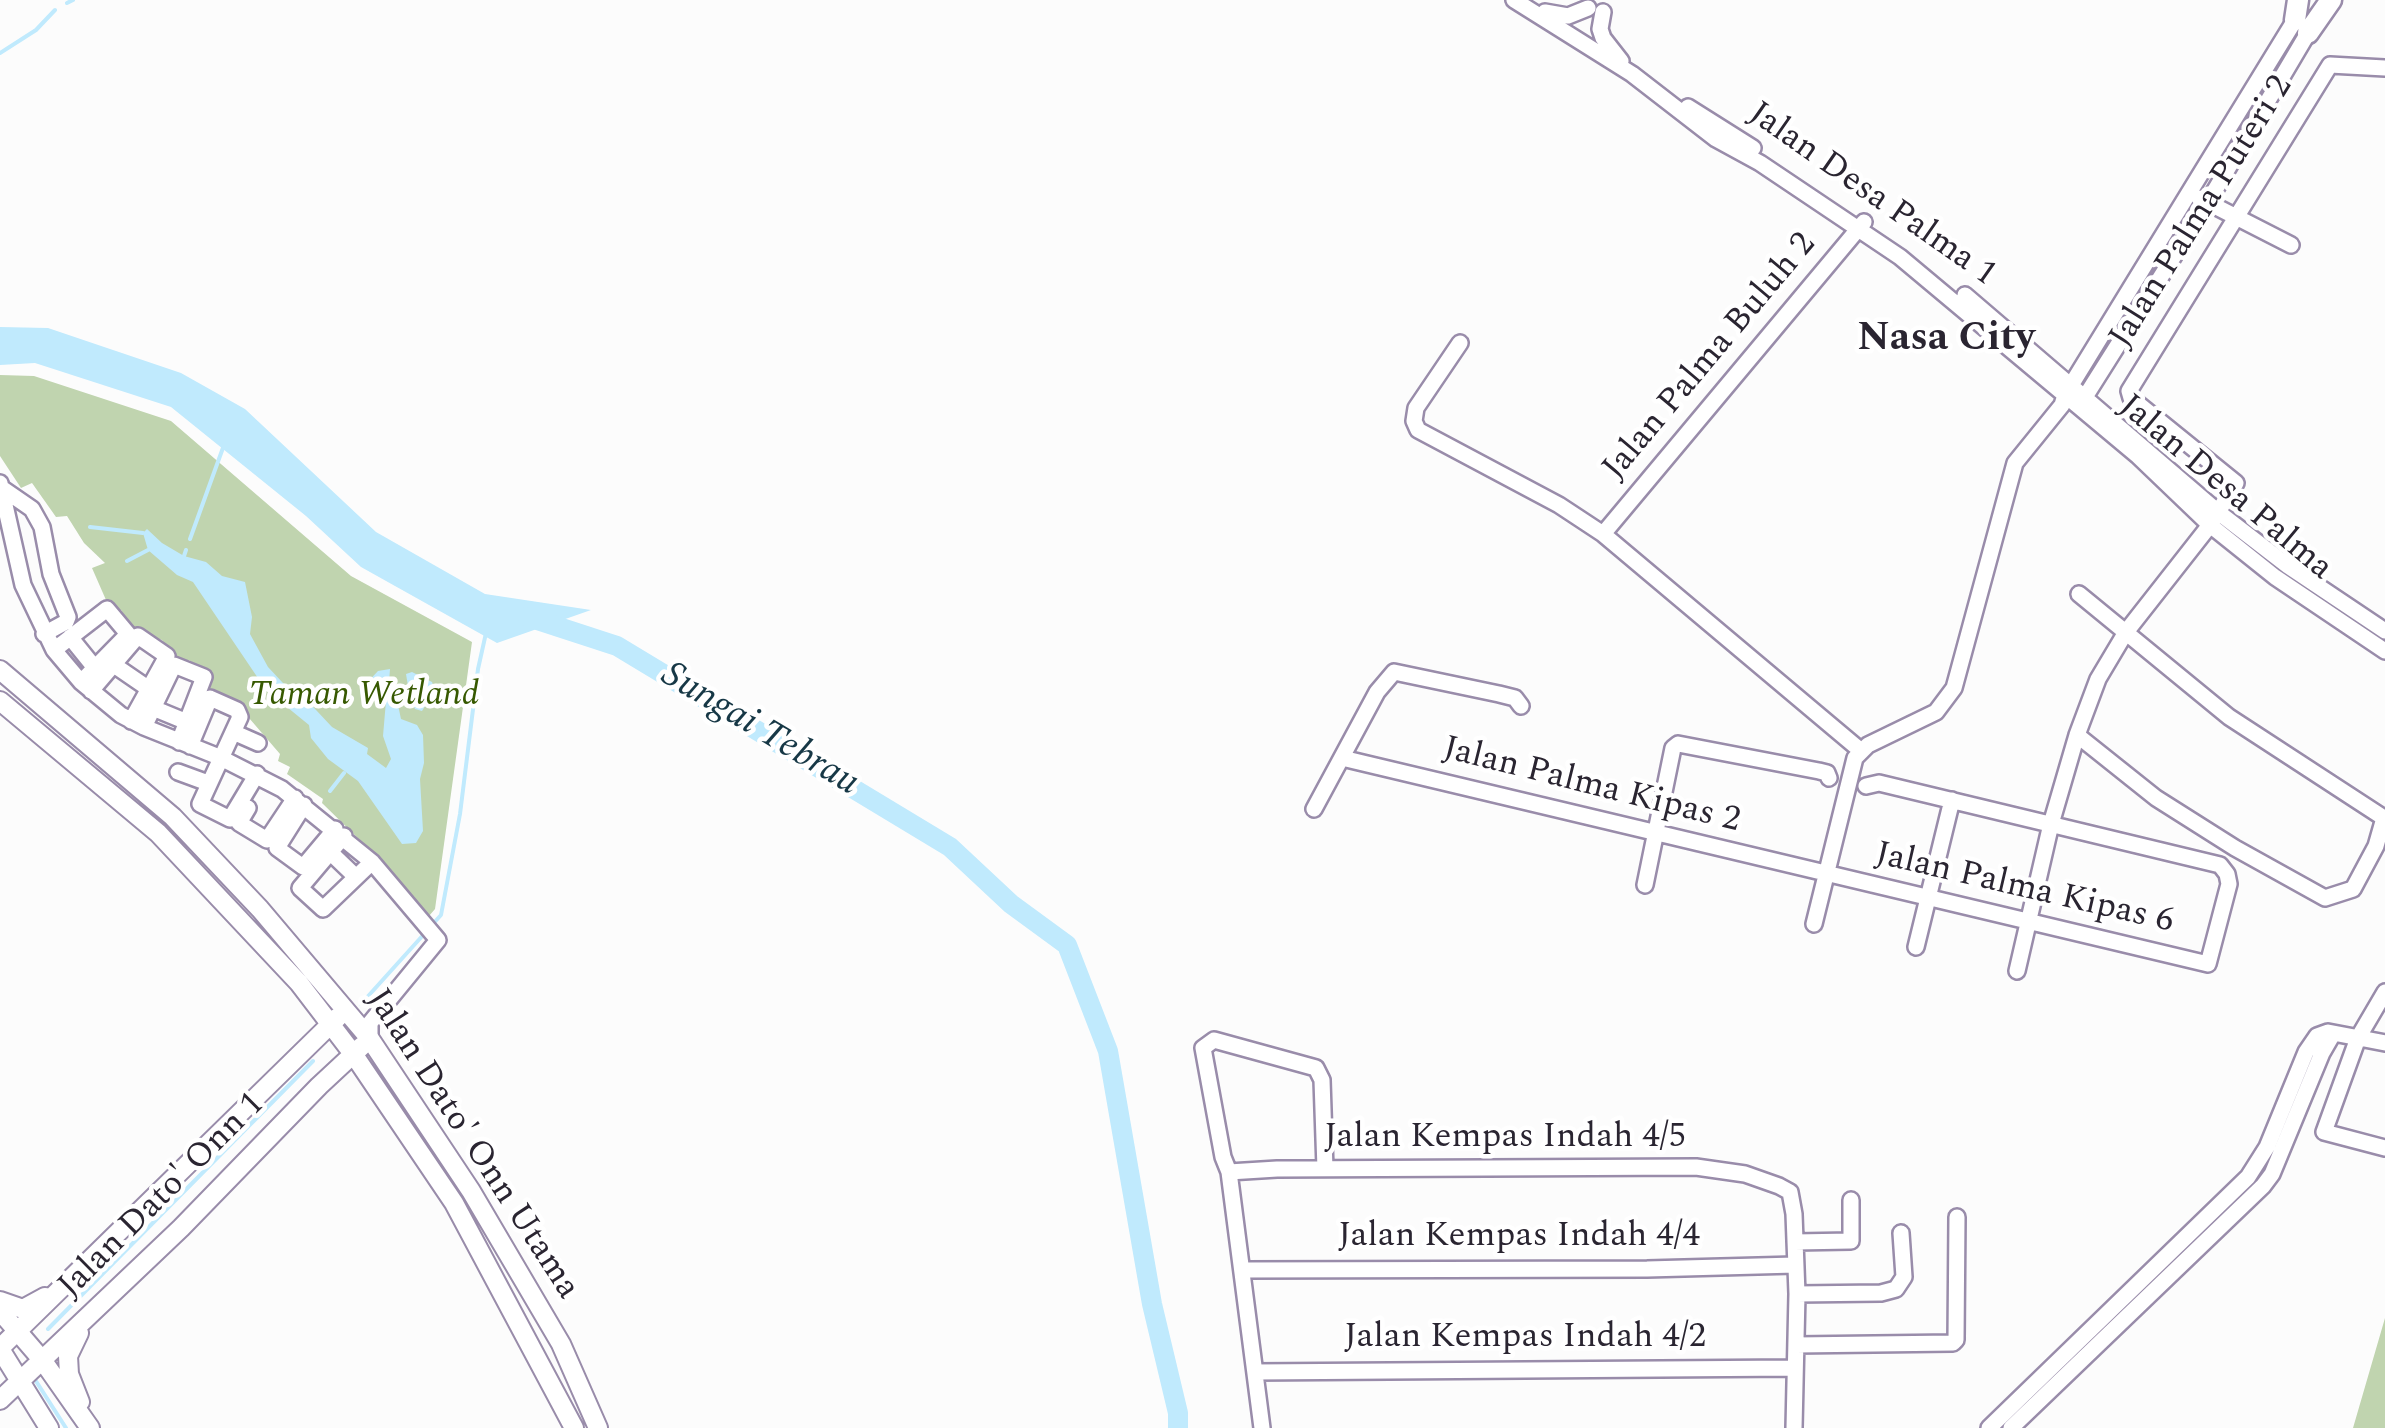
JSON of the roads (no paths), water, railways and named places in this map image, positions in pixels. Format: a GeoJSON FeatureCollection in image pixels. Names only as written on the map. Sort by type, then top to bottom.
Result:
{"type":"FeatureCollection","features":[{"type":"Feature","properties":{"kind":"highway"},"geometry":{"type":"LineString","coordinates":[[2300,17],[2331,0]]}},
{"type":"Feature","properties":{"kind":"main road","name":"Jalan Dato' Onn Utama"},"geometry":{"type":"LineString","coordinates":[[0,670],[173,817],[260,910],[370,1039],[471,1191],[566,1353],[598,1428]]}},
{"type":"Feature","properties":{"kind":"main road","name":"Jalan Dato' Onn Utama"},"geometry":{"type":"LineString","coordinates":[[0,701],[158,833],[299,983],[354,1055],[454,1203],[571,1421]]}},
{"type":"Feature","properties":{"kind":"main road"},"geometry":{"type":"LineString","coordinates":[[299,983],[311,1019],[299,1055]]}},
{"type":"Feature","properties":{"kind":"main road","name":"Jalan Dato' Onn 1"},"geometry":{"type":"LineString","coordinates":[[0,1349],[346,1010]]}},
{"type":"Feature","properties":{"kind":"main road","name":"Jalan Dato' Onn 1"},"geometry":{"type":"LineString","coordinates":[[0,1403],[370,1039]]}},
{"type":"Feature","properties":{"kind":"main road"},"geometry":{"type":"LineString","coordinates":[[319,1086],[336,1079],[358,1079],[386,1102]]}},
{"type":"Feature","properties":{"kind":"main road"},"geometry":{"type":"LineString","coordinates":[[0,1301],[23,1309],[76,1277]]}},
{"type":"Feature","properties":{"kind":"main road"},"geometry":{"type":"LineString","coordinates":[[0,1311],[43,1361],[89,1427]]}},
{"type":"Feature","properties":{"kind":"main road"},"geometry":{"type":"LineString","coordinates":[[89,1318],[68,1356],[69,1374],[89,1427]]}},
{"type":"Feature","properties":{"kind":"main road"},"geometry":{"type":"LineString","coordinates":[[0,1349],[48,1425]]}},
{"type":"Feature","properties":{"kind":"main road"},"geometry":{"type":"LineString","coordinates":[[0,1403],[22,1404],[48,1425]]}},
{"type":"Feature","properties":{"kind":"main road"},"geometry":{"type":"LineString","coordinates":[[571,1421],[588,1404]]}},
{"type":"Feature","properties":{"kind":"street"},"geometry":{"type":"LineString","coordinates":[[1516,1],[1559,16],[1596,10],[1602,38],[1632,74]]}},
{"type":"Feature","properties":{"kind":"street","name":"Jalan Desa Palma 1"},"geometry":{"type":"LineString","coordinates":[[1516,1],[1662,94],[1716,139],[1917,257],[2072,398]]}},
{"type":"Feature","properties":{"kind":"street"},"geometry":{"type":"LineString","coordinates":[[2072,398],[2300,17]]}},
{"type":"Feature","properties":{"kind":"street"},"geometry":{"type":"LineString","coordinates":[[1814,924],[1855,758],[1860,750],[1936,712],[1954,688],[2021,451],[2072,398],[2208,202],[2300,17]]}},
{"type":"Feature","properties":{"kind":"street","name":"Jalan Palma Puteri 2"},"geometry":{"type":"LineString","coordinates":[[2214,519],[2234,488],[2234,479],[2131,398],[2129,391],[2330,65],[2385,68]]}},
{"type":"Feature","properties":{"kind":"street"},"geometry":{"type":"LineString","coordinates":[[2191,194],[2292,245]]}},
{"type":"Feature","properties":{"kind":"street","name":"Jalan Palma Buluh 2"},"geometry":{"type":"LineString","coordinates":[[1604,534],[1862,224]]}},
{"type":"Feature","properties":{"kind":"street"},"geometry":{"type":"LineString","coordinates":[[1460,343],[1416,408],[1414,421],[1418,430],[1559,505],[1604,534],[1860,750]]}},
{"type":"Feature","properties":{"kind":"street","name":"Jalan Desa Palma"},"geometry":{"type":"LineString","coordinates":[[2072,398],[2214,519],[2275,577],[2385,651]]}},
{"type":"Feature","properties":{"kind":"street"},"geometry":{"type":"LineString","coordinates":[[1,486],[22,585],[54,650],[86,686],[138,724],[220,757],[299,802],[372,862],[438,940],[370,1023],[370,1039]]}},
{"type":"Feature","properties":{"kind":"street"},"geometry":{"type":"LineString","coordinates":[[1,486],[32,509],[42,527],[51,574],[68,617],[44,634]]}},
{"type":"Feature","properties":{"kind":"street"},"geometry":{"type":"LineString","coordinates":[[2017,971],[2051,824],[2076,735],[2098,679],[2126,632],[2214,519]]}},
{"type":"Feature","properties":{"kind":"street","name":"Jalan Desa Palma"},"geometry":{"type":"LineString","coordinates":[[2214,519],[2385,630]]}},
{"type":"Feature","properties":{"kind":"street"},"geometry":{"type":"LineString","coordinates":[[2076,735],[2156,798],[2325,898],[2354,889],[2376,846],[2384,818],[2228,717],[2079,594]]}},
{"type":"Feature","properties":{"kind":"street"},"geometry":{"type":"LineString","coordinates":[[54,650],[107,609],[128,634],[95,668],[86,686]]}},
{"type":"Feature","properties":{"kind":"street"},"geometry":{"type":"LineString","coordinates":[[86,686],[114,665],[138,636],[167,656],[149,689],[138,724]]}},
{"type":"Feature","properties":{"kind":"street"},"geometry":{"type":"LineString","coordinates":[[70,637],[95,668]]}},
{"type":"Feature","properties":{"kind":"street"},"geometry":{"type":"LineString","coordinates":[[114,665],[149,689]]}},
{"type":"Feature","properties":{"kind":"street"},"geometry":{"type":"LineString","coordinates":[[138,724],[153,708],[174,665],[204,677],[187,722],[185,744]]}},
{"type":"Feature","properties":{"kind":"street"},"geometry":{"type":"LineString","coordinates":[[1314,809],[1376,692],[1394,672],[1515,698],[1521,706]]}},
{"type":"Feature","properties":{"kind":"street"},"geometry":{"type":"LineString","coordinates":[[185,744],[210,698],[237,710],[240,717],[200,804],[230,819],[261,777]]}},
{"type":"Feature","properties":{"kind":"street"},"geometry":{"type":"LineString","coordinates":[[153,708],[187,722]]}},
{"type":"Feature","properties":{"kind":"street"},"geometry":{"type":"LineString","coordinates":[[233,732],[258,744]]}},
{"type":"Feature","properties":{"kind":"street"},"geometry":{"type":"LineString","coordinates":[[1644,885],[1673,748],[1678,744],[1819,770],[1830,778]]}},
{"type":"Feature","properties":{"kind":"street","name":"Jalan Palma Kipas 2"},"geometry":{"type":"LineString","coordinates":[[1342,758],[1826,874]]}},
{"type":"Feature","properties":{"kind":"street"},"geometry":{"type":"LineString","coordinates":[[178,772],[208,783]]}},
{"type":"Feature","properties":{"kind":"street"},"geometry":{"type":"LineString","coordinates":[[261,777],[239,824],[267,840],[299,802]]}},
{"type":"Feature","properties":{"kind":"street"},"geometry":{"type":"LineString","coordinates":[[1866,786],[1873,782],[2051,824]]}},
{"type":"Feature","properties":{"kind":"street"},"geometry":{"type":"LineString","coordinates":[[1916,947],[1952,800]]}},
{"type":"Feature","properties":{"kind":"street"},"geometry":{"type":"LineString","coordinates":[[299,802],[277,848],[303,867],[340,832]]}},
{"type":"Feature","properties":{"kind":"street","name":"Jalan Palma Kipas 6"},"geometry":{"type":"LineString","coordinates":[[1826,874],[2208,964],[2228,884],[2228,874],[2220,865],[2051,824]]}},
{"type":"Feature","properties":{"kind":"street"},"geometry":{"type":"LineString","coordinates":[[340,832],[330,852],[300,888],[323,909],[372,862]]}},
{"type":"Feature","properties":{"kind":"street"},"geometry":{"type":"LineString","coordinates":[[330,852],[356,877]]}},
{"type":"Feature","properties":{"kind":"street"},"geometry":{"type":"LineString","coordinates":[[2385,992],[2358,1038],[2324,1132],[2385,1148]]}},
{"type":"Feature","properties":{"kind":"street"},"geometry":{"type":"LineString","coordinates":[[1990,1428],[2263,1186],[2333,1034],[2385,1042]]}},
{"type":"Feature","properties":{"kind":"street"},"geometry":{"type":"LineString","coordinates":[[1262,1428],[1230,1172],[1223,1156],[1204,1048],[1214,1040],[1316,1068],[1322,1080],[1325,1169]]}},
{"type":"Feature","properties":{"kind":"street","name":"Jalan Kempas Indah 4/5"},"geometry":{"type":"LineString","coordinates":[[1230,1172],[1696,1167],[1745,1174],[1790,1192],[1795,1242]]}},
{"type":"Feature","properties":{"kind":"street"},"geometry":{"type":"LineString","coordinates":[[1794,1428],[1795,1242],[1851,1241],[1851,1200]]}},
{"type":"Feature","properties":{"kind":"street"},"geometry":{"type":"LineString","coordinates":[[1796,1345],[1953,1343],[1957,1217]]}},
{"type":"Feature","properties":{"kind":"street"},"geometry":{"type":"LineString","coordinates":[[1797,1294],[1881,1293],[1896,1289],[1904,1277],[1902,1233]]}},
{"type":"Feature","properties":{"kind":"street","name":"Jalan Kempas Indah 4/4"},"geometry":{"type":"LineString","coordinates":[[1243,1270],[1795,1264]]}},
{"type":"Feature","properties":{"kind":"street"},"geometry":{"type":"LineString","coordinates":[[2011,1428],[2084,1347]]}},
{"type":"Feature","properties":{"kind":"street","name":"Jalan Kempas Indah 4/2"},"geometry":{"type":"LineString","coordinates":[[1255,1372],[1796,1368]]}},
{"type":"Feature","properties":{"kind":"water"},"geometry":{"type":"Polygon","coordinates":[[[0,327],[48,328],[181,373],[245,409],[376,532],[485,594],[591,610],[497,643],[361,567],[306,516],[171,407],[35,363],[0,365],[0,327]]]}},
{"type":"Feature","properties":{"kind":"water"},"geometry":{"type":"Polygon","coordinates":[[[147,529],[184,556],[206,562],[222,576],[245,582],[252,617],[250,634],[268,667],[332,727],[368,748],[367,754],[386,768],[391,759],[383,736],[386,701],[374,694],[361,695],[360,690],[378,671],[390,669],[389,682],[401,719],[417,725],[423,735],[423,831],[416,843],[402,844],[358,781],[328,759],[311,738],[309,725],[266,690],[193,582],[177,575],[148,550],[143,533],[147,529]]]}},
{"type":"Feature","properties":{"kind":"water"},"geometry":{"type":"Polygon","coordinates":[[[412,672],[432,682],[435,690],[422,711],[415,709],[410,698],[406,674],[412,672]]]}},
{"type":"Feature","properties":{"kind":"waterway"},"geometry":{"type":"LineString","coordinates":[[67,3],[73,0]]}},
{"type":"Feature","properties":{"kind":"waterway"},"geometry":{"type":"LineString","coordinates":[[0,53],[36,30],[55,10]]}},
{"type":"Feature","properties":{"kind":"waterway"},"geometry":{"type":"LineString","coordinates":[[190,539],[224,445]]}},
{"type":"Feature","properties":{"kind":"waterway"},"geometry":{"type":"LineString","coordinates":[[90,527],[143,533]]}},
{"type":"Feature","properties":{"kind":"waterway"},"geometry":{"type":"LineString","coordinates":[[127,561],[148,550]]}},
{"type":"Feature","properties":{"kind":"waterway"},"geometry":{"type":"LineString","coordinates":[[184,556],[186,550]]}},
{"type":"Feature","properties":{"kind":"waterway","name":"Sungai Tebrau"},"geometry":{"type":"LineString","coordinates":[[528,617],[617,646],[950,847],[1011,904],[1067,945],[1108,1051],[1178,1428]]}},
{"type":"Feature","properties":{"kind":"waterway"},"geometry":{"type":"LineString","coordinates":[[431,926],[441,915],[460,814],[486,633]]}},
{"type":"Feature","properties":{"kind":"waterway"},"geometry":{"type":"LineString","coordinates":[[330,791],[344,773]]}},
{"type":"Feature","properties":{"kind":"waterway"},"geometry":{"type":"LineString","coordinates":[[361,1004],[425,933]]}},
{"type":"Feature","properties":{"kind":"waterway"},"geometry":{"type":"LineString","coordinates":[[48,1329],[313,1061]]}},
{"type":"Feature","properties":{"kind":"waterway"},"geometry":{"type":"LineString","coordinates":[[34,1378],[66,1428]]}},
{"type":"Feature","properties":{"kind":"district","name":"Nasa City"},"geometry":{"type":"Point","coordinates":[1946,341]}},
{"type":"Feature","properties":{"kind":"park label","name":"Taman Wetland"},"geometry":{"type":"Point","coordinates":[364,697]}}]}
